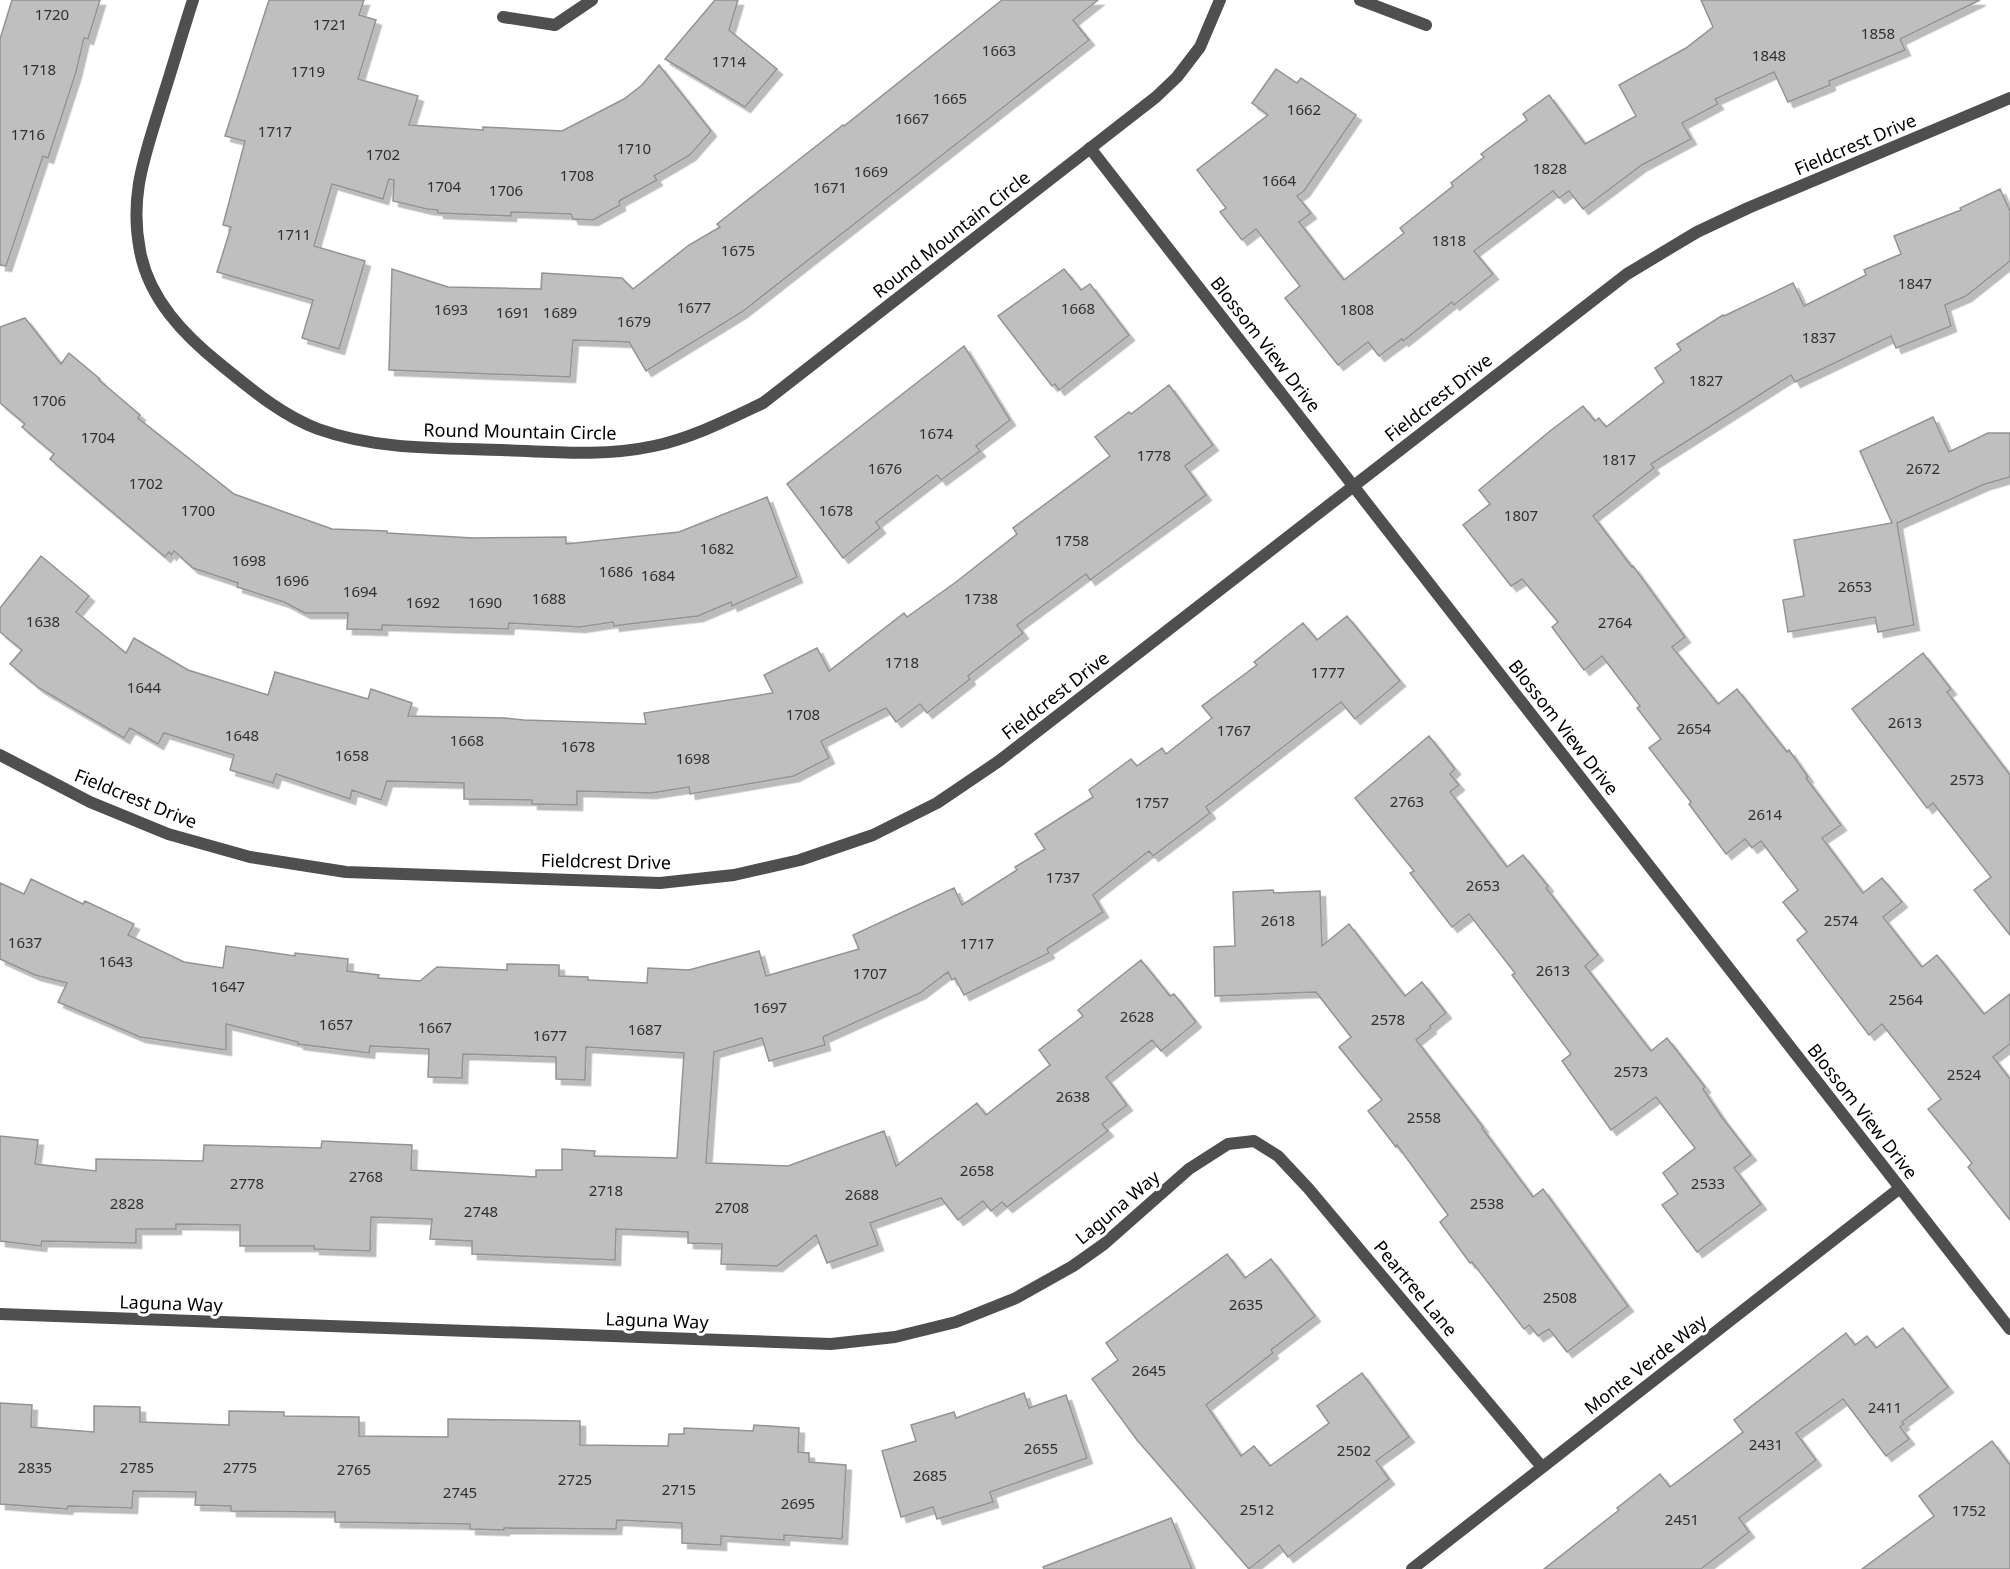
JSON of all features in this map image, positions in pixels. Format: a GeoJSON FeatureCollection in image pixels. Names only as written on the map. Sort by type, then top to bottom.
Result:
{"type":"FeatureCollection","features":[{"type":"Feature","properties":{"kind":"street","name":"Round Mountain Circle"},"geometry":{"type":"LineString","coordinates":[[193,0],[138,177],[135,219],[140,254],[154,291],[175,324],[196,345],[272,405],[317,428],[365,442],[404,447],[602,454],[654,446],[707,430],[763,403],[1156,97],[1177,77],[1200,46],[1220,0]]}},
{"type":"Feature","properties":{"kind":"street"},"geometry":{"type":"LineString","coordinates":[[503,17],[555,25],[592,0]]}},
{"type":"Feature","properties":{"kind":"street"},"geometry":{"type":"LineString","coordinates":[[1360,0],[1426,25]]}},
{"type":"Feature","properties":{"kind":"street","name":"Fieldcrest Drive"},"geometry":{"type":"LineString","coordinates":[[0,755],[90,802],[168,834],[250,857],[346,872],[660,883],[734,875],[800,860],[873,835],[937,803],[999,761],[1627,274],[1687,238],[1748,208],[2010,98]]}},
{"type":"Feature","properties":{"kind":"street","name":"Blossom View Drive"},"geometry":{"type":"LineString","coordinates":[[1090,148],[2010,1329]]}},
{"type":"Feature","properties":{"kind":"street","name":"Laguna Way"},"geometry":{"type":"LineString","coordinates":[[0,1314],[831,1344],[895,1337],[956,1322],[1016,1299],[1073,1266],[1104,1244],[1189,1169],[1228,1144],[1254,1141]]}},
{"type":"Feature","properties":{"kind":"street","name":"Peartree Lane"},"geometry":{"type":"LineString","coordinates":[[1254,1141],[1278,1156],[1308,1188],[1542,1467]]}},
{"type":"Feature","properties":{"kind":"street","name":"Monte Verde Way"},"geometry":{"type":"LineString","coordinates":[[1412,1569],[1900,1188]]}},
{"type":"Feature","properties":{"kind":"building"},"geometry":{"type":"Polygon","coordinates":[[[12,0],[100,0],[88,39],[84,38],[76,72],[48,158],[43,156],[6,266],[0,265],[0,39],[12,0]]]}},
{"type":"Feature","properties":{"kind":"building"},"geometry":{"type":"Polygon","coordinates":[[[269,0],[364,0],[359,15],[376,20],[358,79],[418,96],[409,125],[483,130],[483,127],[562,131],[624,99],[642,85],[659,65],[711,131],[690,155],[654,176],[657,180],[619,201],[620,205],[593,220],[573,219],[571,214],[511,212],[511,216],[438,213],[438,210],[393,201],[394,180],[389,179],[383,199],[332,184],[314,246],[365,261],[339,349],[302,338],[313,300],[217,272],[231,227],[223,225],[245,141],[225,136],[269,0]]]}},
{"type":"Feature","properties":{"kind":"building"},"geometry":{"type":"Polygon","coordinates":[[[715,0],[738,0],[729,30],[777,69],[745,107],[665,59],[715,0]]]}},
{"type":"Feature","properties":{"kind":"building"},"geometry":{"type":"Polygon","coordinates":[[[1002,0],[1098,0],[1073,20],[1089,40],[742,312],[646,371],[629,342],[573,340],[570,377],[389,370],[392,269],[448,287],[541,289],[542,273],[622,278],[633,289],[689,245],[720,227],[717,224],[1002,0]]]}},
{"type":"Feature","properties":{"kind":"building"},"geometry":{"type":"Polygon","coordinates":[[[1701,0],[1980,0],[1900,39],[1905,50],[1829,81],[1830,85],[1788,102],[1774,72],[1715,99],[1718,104],[1682,123],[1691,139],[1642,165],[1583,209],[1569,191],[1559,198],[1553,191],[1474,251],[1493,274],[1454,305],[1452,302],[1403,341],[1402,339],[1379,356],[1368,342],[1338,365],[1285,298],[1300,286],[1256,229],[1242,240],[1220,212],[1226,208],[1197,170],[1268,115],[1252,103],[1276,69],[1297,83],[1301,78],[1356,115],[1304,191],[1297,196],[1311,213],[1299,222],[1344,280],[1404,233],[1400,228],[1453,186],[1451,183],[1484,157],[1481,154],[1527,120],[1523,114],[1549,95],[1585,144],[1636,116],[1619,85],[1686,48],[1713,27],[1701,0]]]}},
{"type":"Feature","properties":{"kind":"building"},"geometry":{"type":"Polygon","coordinates":[[[2000,189],[2010,211],[2010,261],[1966,296],[1945,305],[1951,326],[1896,348],[1891,336],[1795,382],[1791,375],[1651,464],[1654,468],[1593,516],[1685,637],[1672,647],[1718,704],[1737,689],[1787,752],[1789,750],[1808,777],[1806,778],[1841,825],[1822,838],[1863,893],[1882,878],[1902,902],[1883,917],[1922,967],[1937,955],[1984,1014],[2010,994],[2010,1044],[1993,1057],[2010,1079],[2010,1220],[1968,1167],[1972,1163],[1928,1109],[1941,1099],[1882,1024],[1869,1035],[1797,940],[1807,932],[1783,902],[1798,890],[1761,841],[1752,848],[1745,839],[1726,854],[1689,804],[1691,802],[1649,748],[1661,739],[1637,708],[1640,706],[1602,656],[1584,670],[1552,627],[1558,622],[1522,579],[1511,586],[1463,525],[1490,504],[1479,490],[1550,431],[1583,406],[1595,421],[1599,418],[1606,427],[1664,382],[1655,368],[1681,350],[1677,344],[1723,315],[1793,283],[1804,306],[1866,275],[1864,270],[1901,254],[1894,236],[1961,210],[1960,208],[2000,189]]]}},
{"type":"Feature","properties":{"kind":"building"},"geometry":{"type":"Polygon","coordinates":[[[1064,269],[1081,290],[1090,284],[1129,335],[1059,390],[1055,384],[1052,386],[998,316],[1064,269]]]}},
{"type":"Feature","properties":{"kind":"building"},"geometry":{"type":"Polygon","coordinates":[[[25,318],[61,364],[69,353],[140,415],[138,418],[234,494],[332,529],[473,538],[566,537],[566,544],[679,532],[767,497],[797,577],[732,606],[731,602],[698,616],[614,626],[613,622],[580,627],[509,623],[508,629],[382,625],[382,630],[347,629],[348,613],[305,613],[284,602],[237,587],[238,583],[193,568],[174,551],[171,555],[169,552],[165,557],[50,459],[54,454],[22,427],[25,424],[0,403],[0,327],[25,318]]]}},
{"type":"Feature","properties":{"kind":"building"},"geometry":{"type":"Polygon","coordinates":[[[964,346],[1010,420],[976,446],[980,451],[941,480],[937,475],[876,522],[880,528],[843,558],[787,484],[964,346]]]}},
{"type":"Feature","properties":{"kind":"building"},"geometry":{"type":"Polygon","coordinates":[[[1169,385],[1213,445],[1185,466],[1206,495],[1090,580],[1086,574],[1017,625],[1023,633],[968,676],[970,679],[927,713],[920,704],[896,722],[886,708],[821,741],[829,758],[794,776],[690,794],[689,787],[651,793],[577,791],[577,805],[532,804],[532,800],[464,799],[464,783],[387,781],[381,800],[352,790],[350,799],[276,774],[273,783],[230,770],[234,755],[164,733],[158,744],[130,728],[124,738],[39,688],[10,664],[22,650],[0,632],[0,608],[41,556],[89,596],[76,612],[126,653],[134,638],[188,670],[268,695],[275,672],[368,699],[371,689],[412,703],[408,716],[646,724],[644,713],[773,693],[764,675],[817,648],[829,671],[904,613],[907,617],[956,582],[1017,534],[1013,528],[1110,456],[1095,437],[1129,412],[1131,414],[1169,385]]]}},
{"type":"Feature","properties":{"kind":"building"},"geometry":{"type":"Polygon","coordinates":[[[1933,417],[1949,452],[1988,433],[2010,433],[2010,477],[1985,484],[1897,523],[1914,625],[1878,632],[1875,617],[1788,632],[1783,600],[1804,596],[1794,540],[1892,523],[1860,451],[1933,417]]]}},
{"type":"Feature","properties":{"kind":"building"},"geometry":{"type":"Polygon","coordinates":[[[1347,616],[1400,681],[1355,719],[1341,702],[1206,807],[1210,813],[1153,856],[1149,851],[1093,895],[1103,912],[1047,949],[1049,953],[964,995],[955,978],[952,980],[948,972],[920,993],[823,1037],[825,1045],[769,1061],[762,1038],[714,1052],[706,1163],[788,1166],[884,1131],[896,1166],[977,1103],[986,1115],[1050,1065],[1039,1050],[1083,1016],[1078,1010],[1141,960],[1170,996],[1174,994],[1196,1022],[1161,1051],[1152,1040],[1106,1077],[1127,1105],[1102,1124],[1108,1131],[1007,1207],[1002,1202],[991,1211],[983,1201],[958,1220],[941,1198],[870,1223],[878,1245],[827,1263],[816,1235],[777,1266],[721,1264],[722,1244],[688,1243],[688,1232],[616,1229],[615,1260],[472,1254],[472,1241],[430,1239],[432,1219],[371,1217],[370,1251],[314,1249],[314,1246],[240,1246],[240,1225],[176,1224],[176,1229],[136,1229],[136,1243],[42,1241],[41,1246],[0,1241],[0,1136],[38,1140],[35,1164],[96,1171],[96,1159],[203,1161],[204,1145],[321,1148],[322,1141],[412,1145],[411,1170],[536,1177],[536,1170],[562,1170],[562,1149],[595,1151],[594,1156],[677,1158],[684,1053],[586,1047],[585,1080],[556,1079],[556,1057],[463,1054],[462,1078],[428,1077],[429,1049],[370,1046],[369,1053],[298,1044],[298,1042],[226,1024],[226,1050],[140,1037],[58,1002],[67,983],[35,975],[0,959],[0,883],[24,894],[31,879],[83,904],[85,901],[134,924],[128,935],[184,962],[223,968],[226,946],[295,956],[295,953],[348,959],[347,971],[379,975],[378,978],[420,981],[437,967],[507,970],[507,964],[559,965],[559,976],[647,983],[648,968],[689,970],[759,951],[766,976],[859,949],[853,935],[954,888],[962,905],[1017,870],[1015,867],[1045,849],[1035,834],[1093,797],[1089,790],[1131,759],[1137,766],[1162,748],[1166,754],[1212,718],[1202,706],[1257,665],[1254,662],[1303,623],[1317,640],[1347,616]]]}},
{"type":"Feature","properties":{"kind":"building"},"geometry":{"type":"Polygon","coordinates":[[[1923,653],[1951,689],[1947,692],[2010,775],[2010,935],[1974,890],[1991,877],[1933,803],[1927,808],[1852,709],[1923,653]]]}},
{"type":"Feature","properties":{"kind":"building"},"geometry":{"type":"Polygon","coordinates":[[[1429,736],[1455,769],[1450,774],[1459,785],[1450,792],[1507,867],[1523,855],[1598,955],[1585,966],[1651,1051],[1667,1038],[1705,1087],[1703,1089],[1721,1116],[1751,1155],[1734,1168],[1761,1204],[1697,1252],[1662,1205],[1678,1194],[1663,1173],[1695,1148],[1656,1097],[1611,1130],[1562,1061],[1571,1054],[1512,975],[1515,973],[1469,914],[1452,927],[1410,873],[1414,871],[1355,798],[1429,736]]]}},
{"type":"Feature","properties":{"kind":"building"},"geometry":{"type":"Polygon","coordinates":[[[1273,890],[1274,893],[1320,891],[1322,946],[1349,924],[1405,996],[1422,982],[1446,1013],[1416,1040],[1533,1197],[1543,1189],[1628,1306],[1567,1352],[1549,1329],[1538,1336],[1529,1325],[1524,1329],[1440,1222],[1448,1215],[1397,1145],[1396,1147],[1368,1111],[1382,1100],[1339,1047],[1351,1037],[1316,992],[1215,996],[1214,947],[1235,946],[1233,892],[1273,890]]]}},
{"type":"Feature","properties":{"kind":"building"},"geometry":{"type":"Polygon","coordinates":[[[1227,1254],[1245,1278],[1271,1259],[1315,1316],[1271,1350],[1273,1353],[1206,1405],[1241,1456],[1254,1446],[1270,1466],[1329,1423],[1317,1406],[1362,1373],[1409,1437],[1376,1461],[1389,1479],[1288,1557],[1279,1545],[1249,1569],[1137,1440],[1092,1379],[1118,1360],[1106,1343],[1227,1254]]]}},
{"type":"Feature","properties":{"kind":"building"},"geometry":{"type":"Polygon","coordinates":[[[1903,1328],[1948,1387],[1902,1422],[1904,1424],[1900,1427],[1909,1439],[1886,1456],[1843,1399],[1796,1433],[1816,1460],[1739,1518],[1749,1532],[1701,1569],[1544,1569],[1619,1510],[1617,1508],[1660,1474],[1670,1487],[1743,1432],[1734,1420],[1846,1333],[1855,1345],[1867,1336],[1876,1348],[1903,1328]]]}},
{"type":"Feature","properties":{"kind":"building"},"geometry":{"type":"Polygon","coordinates":[[[1024,1393],[1029,1408],[1066,1395],[1087,1458],[990,1492],[993,1502],[937,1519],[933,1507],[901,1517],[882,1451],[916,1441],[911,1425],[954,1412],[956,1418],[1024,1393]]]}},
{"type":"Feature","properties":{"kind":"building"},"geometry":{"type":"Polygon","coordinates":[[[0,1403],[32,1405],[31,1427],[94,1432],[94,1406],[140,1407],[140,1422],[229,1425],[229,1411],[284,1412],[284,1416],[359,1417],[359,1436],[448,1437],[448,1419],[580,1421],[580,1445],[668,1446],[669,1434],[684,1434],[684,1428],[753,1431],[754,1425],[799,1428],[798,1452],[809,1453],[809,1462],[846,1465],[842,1539],[784,1535],[784,1540],[721,1536],[721,1545],[682,1543],[682,1523],[617,1520],[616,1529],[504,1528],[504,1530],[470,1529],[470,1524],[335,1522],[335,1512],[231,1511],[231,1506],[195,1505],[196,1492],[133,1491],[132,1508],[68,1506],[67,1509],[0,1504],[0,1403]]]}},
{"type":"Feature","properties":{"kind":"building"},"geometry":{"type":"Polygon","coordinates":[[[1992,1441],[2010,1465],[2010,1569],[1862,1569],[1934,1516],[1919,1496],[1992,1441]]]}},
{"type":"Feature","properties":{"kind":"building"},"geometry":{"type":"Polygon","coordinates":[[[1171,1518],[1192,1569],[1044,1569],[1043,1567],[1171,1518]]]}}]}
